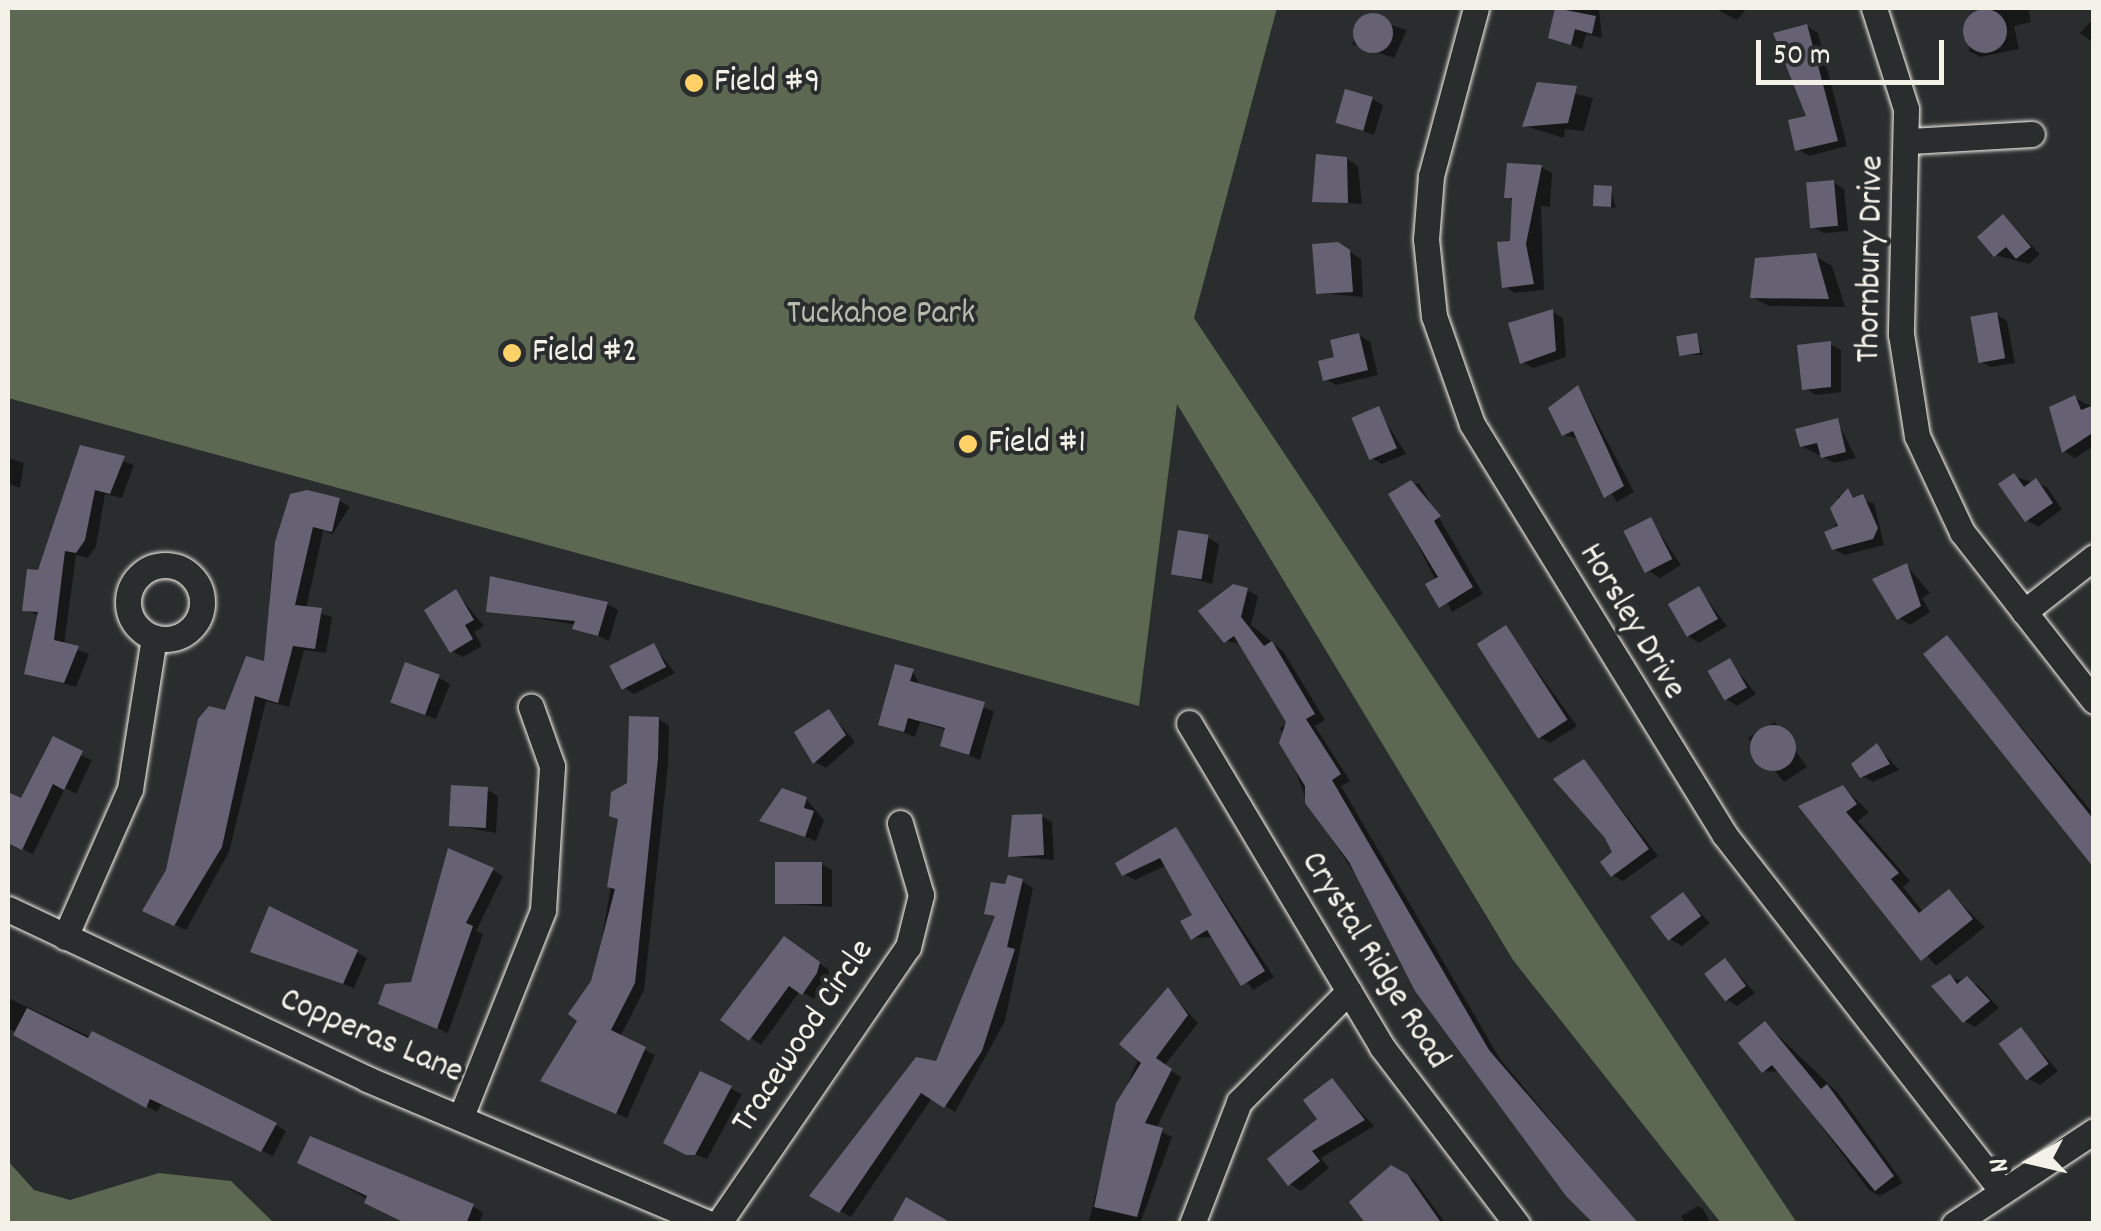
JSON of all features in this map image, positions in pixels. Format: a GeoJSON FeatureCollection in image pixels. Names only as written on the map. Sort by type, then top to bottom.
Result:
{"type":"FeatureCollection","features":[{"type":"Feature","properties":{"kind":"street","name":"Horsley Drive"},"geometry":{"type":"LineString","coordinates":[[1476,8],[1431,176],[1426,239],[1434,316],[1472,424],[1724,834],[2001,1190]]}},
{"type":"Feature","properties":{"kind":"street","name":"Thornbury Drive"},"geometry":{"type":"LineString","coordinates":[[1874,8],[1896,64],[1908,141],[1901,334],[1917,436],[1962,532],[2094,701]]}},
{"type":"Feature","properties":{"kind":"street"},"geometry":{"type":"LineString","coordinates":[[1908,141],[2032,134]]}},
{"type":"Feature","properties":{"kind":"street"},"geometry":{"type":"LineString","coordinates":[[2024,612],[2094,557]]}},
{"type":"Feature","properties":{"kind":"street"},"geometry":{"type":"LineString","coordinates":[[65,937],[130,789],[154,638]]}},
{"type":"Feature","properties":{"kind":"street"},"geometry":{"type":"LineString","coordinates":[[462,1114],[543,910],[552,766],[531,706]]}},
{"type":"Feature","properties":{"kind":"street","name":"Crystal Ridge Road"},"geometry":{"type":"LineString","coordinates":[[1188,723],[1349,991],[1432,1119],[1516,1224]]}},
{"type":"Feature","properties":{"kind":"street","name":"Tracewood Circle"},"geometry":{"type":"LineString","coordinates":[[714,1224],[908,947],[921,895],[900,823]]}},
{"type":"Feature","properties":{"kind":"street","name":"Copperas Lane"},"geometry":{"type":"LineString","coordinates":[[8,909],[714,1224]]}},
{"type":"Feature","properties":{"kind":"street"},"geometry":{"type":"LineString","coordinates":[[1192,1224],[1238,1102],[1349,991]]}},
{"type":"Feature","properties":{"kind":"street"},"geometry":{"type":"LineString","coordinates":[[1954,1224],[2094,1131]]}},
{"type":"Feature","properties":{"kind":"green space","name":"Tuckahoe Park"},"geometry":{"type":"Polygon","coordinates":[[[8,8],[1277,8],[1194,318],[1797,1223],[1721,1223],[1513,960],[1177,404],[1139,706],[8,398],[8,8]]]}},
{"type":"Feature","properties":{"kind":"green space"},"geometry":{"type":"Polygon","coordinates":[[[8,1161],[34,1190],[70,1200],[159,1173],[231,1181],[274,1223],[8,1223],[8,1161]]]}},
{"type":"Feature","properties":{"kind":"building"},"geometry":{"type":"Polygon","coordinates":[[[1555,8],[1596,16],[1592,34],[1575,29],[1571,45],[1548,38],[1555,8]]]}},
{"type":"Feature","properties":{"kind":"building"},"geometry":{"type":"Polygon","coordinates":[[[1985,9],[2000,16],[2007,31],[2000,46],[1985,53],[1970,46],[1963,31],[1970,16],[1985,9]]]}},
{"type":"Feature","properties":{"kind":"building"},"geometry":{"type":"Polygon","coordinates":[[[1373,13],[1387,19],[1393,33],[1387,47],[1373,53],[1359,47],[1353,33],[1359,19],[1373,13]]]}},
{"type":"Feature","properties":{"kind":"building"},"geometry":{"type":"Polygon","coordinates":[[[1807,24],[1838,141],[1795,151],[1788,120],[1806,116],[1773,33],[1807,24]]]}},
{"type":"Feature","properties":{"kind":"building"},"geometry":{"type":"Polygon","coordinates":[[[1537,82],[1577,86],[1568,123],[1522,127],[1537,82]]]}},
{"type":"Feature","properties":{"kind":"building"},"geometry":{"type":"Polygon","coordinates":[[[1345,89],[1373,97],[1363,131],[1335,123],[1345,89]]]}},
{"type":"Feature","properties":{"kind":"building"},"geometry":{"type":"Polygon","coordinates":[[[1316,154],[1347,157],[1348,203],[1312,202],[1316,154]]]}},
{"type":"Feature","properties":{"kind":"building"},"geometry":{"type":"Polygon","coordinates":[[[1507,163],[1542,165],[1526,244],[1534,284],[1502,288],[1497,242],[1510,241],[1512,198],[1504,198],[1507,163]]]}},
{"type":"Feature","properties":{"kind":"building"},"geometry":{"type":"Polygon","coordinates":[[[1834,180],[1838,226],[1810,228],[1806,182],[1834,180]]]}},
{"type":"Feature","properties":{"kind":"building"},"geometry":{"type":"Polygon","coordinates":[[[1594,185],[1612,186],[1611,207],[1593,206],[1594,185]]]}},
{"type":"Feature","properties":{"kind":"building"},"geometry":{"type":"Polygon","coordinates":[[[2003,214],[2031,247],[2016,259],[2006,247],[1994,257],[1977,237],[2003,214]]]}},
{"type":"Feature","properties":{"kind":"building"},"geometry":{"type":"Polygon","coordinates":[[[1338,242],[1350,250],[1353,292],[1316,294],[1312,244],[1338,242]]]}},
{"type":"Feature","properties":{"kind":"building"},"geometry":{"type":"Polygon","coordinates":[[[1816,253],[1829,299],[1750,298],[1755,258],[1816,253]]]}},
{"type":"Feature","properties":{"kind":"building"},"geometry":{"type":"Polygon","coordinates":[[[1553,309],[1556,351],[1520,364],[1508,323],[1553,309]]]}},
{"type":"Feature","properties":{"kind":"building"},"geometry":{"type":"Polygon","coordinates":[[[1997,312],[2005,358],[1979,363],[1970,317],[1997,312]]]}},
{"type":"Feature","properties":{"kind":"building"},"geometry":{"type":"Polygon","coordinates":[[[1359,333],[1368,370],[1323,381],[1318,361],[1334,357],[1330,340],[1359,333]]]}},
{"type":"Feature","properties":{"kind":"building"},"geometry":{"type":"Polygon","coordinates":[[[1697,333],[1700,353],[1679,356],[1676,336],[1697,333]]]}},
{"type":"Feature","properties":{"kind":"building"},"geometry":{"type":"Polygon","coordinates":[[[1831,341],[1831,387],[1802,390],[1797,345],[1831,341]]]}},
{"type":"Feature","properties":{"kind":"building"},"geometry":{"type":"Polygon","coordinates":[[[1578,385],[1624,486],[1604,498],[1573,431],[1562,436],[1548,408],[1578,385]]]}},
{"type":"Feature","properties":{"kind":"building"},"geometry":{"type":"Polygon","coordinates":[[[2075,395],[2081,410],[2094,405],[2094,432],[2062,453],[2049,407],[2075,395]]]}},
{"type":"Feature","properties":{"kind":"building"},"geometry":{"type":"Polygon","coordinates":[[[1379,406],[1397,448],[1369,460],[1351,418],[1379,406]]]}},
{"type":"Feature","properties":{"kind":"building"},"geometry":{"type":"Polygon","coordinates":[[[1838,418],[1846,452],[1821,458],[1817,443],[1800,447],[1795,429],[1838,418]]]}},
{"type":"Feature","properties":{"kind":"building"},"geometry":{"type":"Polygon","coordinates":[[[80,445],[125,456],[110,494],[95,490],[85,540],[76,553],[65,551],[54,640],[79,646],[64,683],[24,674],[38,612],[22,611],[27,569],[38,570],[80,445]]]}},
{"type":"Feature","properties":{"kind":"building"},"geometry":{"type":"Polygon","coordinates":[[[2014,473],[2024,487],[2036,478],[2053,503],[2025,522],[1998,484],[2014,473]]]}},
{"type":"Feature","properties":{"kind":"building"},"geometry":{"type":"Polygon","coordinates":[[[1411,480],[1441,516],[1434,521],[1473,587],[1439,608],[1425,584],[1438,577],[1388,494],[1411,480]]]}},
{"type":"Feature","properties":{"kind":"building"},"geometry":{"type":"Polygon","coordinates":[[[1848,488],[1853,498],[1863,494],[1878,528],[1873,539],[1832,550],[1824,532],[1838,526],[1830,508],[1848,488]]]}},
{"type":"Feature","properties":{"kind":"building"},"geometry":{"type":"Polygon","coordinates":[[[307,490],[340,498],[332,532],[313,527],[295,605],[322,608],[315,649],[293,646],[278,703],[255,696],[222,847],[174,926],[142,911],[166,870],[198,719],[209,706],[225,710],[246,656],[264,661],[275,542],[290,494],[307,490]]]}},
{"type":"Feature","properties":{"kind":"building"},"geometry":{"type":"Polygon","coordinates":[[[1651,517],[1672,559],[1645,573],[1623,531],[1651,517]]]}},
{"type":"Feature","properties":{"kind":"building"},"geometry":{"type":"Polygon","coordinates":[[[1178,530],[1209,535],[1202,579],[1171,574],[1178,530]]]}},
{"type":"Feature","properties":{"kind":"building"},"geometry":{"type":"Polygon","coordinates":[[[1907,563],[1921,606],[1897,620],[1872,579],[1907,563]]]}},
{"type":"Feature","properties":{"kind":"building"},"geometry":{"type":"Polygon","coordinates":[[[490,576],[608,602],[598,636],[572,629],[575,621],[486,612],[490,576]]]}},
{"type":"Feature","properties":{"kind":"building"},"geometry":{"type":"Polygon","coordinates":[[[1233,584],[1248,588],[1241,617],[1264,646],[1272,641],[1315,714],[1306,719],[1341,774],[1332,780],[1489,1050],[1639,1224],[1594,1224],[1566,1196],[1415,991],[1349,862],[1305,803],[1305,786],[1279,743],[1286,722],[1234,636],[1224,643],[1198,611],[1233,584]]]}},
{"type":"Feature","properties":{"kind":"building"},"geometry":{"type":"Polygon","coordinates":[[[1699,586],[1718,619],[1687,637],[1668,604],[1699,586]]]}},
{"type":"Feature","properties":{"kind":"building"},"geometry":{"type":"Polygon","coordinates":[[[456,589],[474,620],[465,625],[473,639],[450,653],[424,610],[456,589]]]}},
{"type":"Feature","properties":{"kind":"building"},"geometry":{"type":"Polygon","coordinates":[[[1506,625],[1568,720],[1538,739],[1477,644],[1506,625]]]}},
{"type":"Feature","properties":{"kind":"building"},"geometry":{"type":"Polygon","coordinates":[[[1947,635],[2094,820],[2094,868],[1923,654],[1947,635]]]}},
{"type":"Feature","properties":{"kind":"building"},"geometry":{"type":"Polygon","coordinates":[[[654,643],[666,667],[622,690],[609,666],[654,643]]]}},
{"type":"Feature","properties":{"kind":"building"},"geometry":{"type":"Polygon","coordinates":[[[1730,658],[1747,687],[1724,700],[1707,671],[1730,658]]]}},
{"type":"Feature","properties":{"kind":"building"},"geometry":{"type":"Polygon","coordinates":[[[405,662],[440,675],[425,715],[390,702],[405,662]]]}},
{"type":"Feature","properties":{"kind":"building"},"geometry":{"type":"Polygon","coordinates":[[[895,664],[914,669],[910,681],[985,702],[969,755],[940,746],[945,728],[908,718],[904,732],[878,725],[895,664]]]}},
{"type":"Feature","properties":{"kind":"building"},"geometry":{"type":"Polygon","coordinates":[[[829,709],[846,735],[813,764],[794,732],[829,709]]]}},
{"type":"Feature","properties":{"kind":"building"},"geometry":{"type":"Polygon","coordinates":[[[629,716],[659,717],[658,758],[635,983],[611,1030],[646,1047],[616,1114],[540,1081],[577,1021],[568,1014],[591,981],[615,889],[607,887],[618,819],[609,816],[611,792],[627,783],[629,716]]]}},
{"type":"Feature","properties":{"kind":"building"},"geometry":{"type":"Polygon","coordinates":[[[1773,725],[1789,732],[1796,748],[1789,764],[1773,771],[1757,764],[1750,748],[1757,732],[1773,725]]]}},
{"type":"Feature","properties":{"kind":"building"},"geometry":{"type":"Polygon","coordinates":[[[53,736],[83,751],[64,790],[53,784],[22,850],[8,843],[8,792],[21,798],[53,736]]]}},
{"type":"Feature","properties":{"kind":"building"},"geometry":{"type":"Polygon","coordinates":[[[1877,743],[1890,764],[1860,778],[1851,764],[1877,743]]]}},
{"type":"Feature","properties":{"kind":"building"},"geometry":{"type":"Polygon","coordinates":[[[1584,759],[1649,849],[1611,877],[1600,862],[1612,852],[1605,838],[1553,779],[1584,759]]]}},
{"type":"Feature","properties":{"kind":"building"},"geometry":{"type":"Polygon","coordinates":[[[451,785],[488,787],[486,828],[449,826],[451,785]]]}},
{"type":"Feature","properties":{"kind":"building"},"geometry":{"type":"Polygon","coordinates":[[[1843,785],[1857,804],[1846,812],[1899,873],[1891,879],[1919,913],[1949,889],[1973,919],[1921,961],[1798,806],[1843,785]]]}},
{"type":"Feature","properties":{"kind":"building"},"geometry":{"type":"Polygon","coordinates":[[[782,788],[807,797],[804,808],[814,811],[805,837],[759,821],[782,788]]]}},
{"type":"Feature","properties":{"kind":"building"},"geometry":{"type":"Polygon","coordinates":[[[1042,814],[1044,855],[1008,857],[1012,815],[1042,814]]]}},
{"type":"Feature","properties":{"kind":"building"},"geometry":{"type":"Polygon","coordinates":[[[1176,827],[1265,971],[1241,986],[1207,930],[1191,940],[1180,921],[1192,915],[1160,858],[1122,876],[1115,863],[1176,827]]]}},
{"type":"Feature","properties":{"kind":"building"},"geometry":{"type":"Polygon","coordinates":[[[448,848],[494,868],[466,923],[473,926],[437,1029],[378,1004],[385,984],[411,982],[448,848]]]}},
{"type":"Feature","properties":{"kind":"building"},"geometry":{"type":"Polygon","coordinates":[[[775,862],[822,862],[822,904],[775,904],[775,862]]]}},
{"type":"Feature","properties":{"kind":"building"},"geometry":{"type":"Polygon","coordinates":[[[1008,875],[1023,879],[1007,947],[1015,949],[982,1051],[944,1108],[921,1093],[839,1213],[809,1196],[916,1057],[936,1061],[995,916],[984,914],[991,882],[1005,884],[1008,875]]]}},
{"type":"Feature","properties":{"kind":"building"},"geometry":{"type":"Polygon","coordinates":[[[1683,892],[1701,916],[1668,941],[1650,917],[1683,892]]]}},
{"type":"Feature","properties":{"kind":"building"},"geometry":{"type":"Polygon","coordinates":[[[269,906],[358,950],[343,984],[250,952],[269,906]]]}},
{"type":"Feature","properties":{"kind":"building"},"geometry":{"type":"Polygon","coordinates":[[[784,936],[820,962],[817,973],[802,995],[789,986],[749,1041],[720,1020],[784,936]]]}},
{"type":"Feature","properties":{"kind":"building"},"geometry":{"type":"Polygon","coordinates":[[[1725,958],[1746,986],[1725,1002],[1704,974],[1725,958]]]}},
{"type":"Feature","properties":{"kind":"building"},"geometry":{"type":"Polygon","coordinates":[[[1950,974],[1957,984],[1967,976],[1990,1001],[1963,1023],[1931,986],[1950,974]]]}},
{"type":"Feature","properties":{"kind":"building"},"geometry":{"type":"Polygon","coordinates":[[[1168,987],[1188,1015],[1156,1058],[1172,1069],[1145,1123],[1163,1128],[1137,1217],[1094,1207],[1116,1103],[1141,1063],[1119,1044],[1168,987]]]}},
{"type":"Feature","properties":{"kind":"building"},"geometry":{"type":"Polygon","coordinates":[[[27,1008],[88,1038],[92,1031],[277,1123],[261,1152],[150,1099],[146,1108],[13,1035],[27,1008]]]}},
{"type":"Feature","properties":{"kind":"building"},"geometry":{"type":"Polygon","coordinates":[[[1765,1021],[1821,1089],[1827,1084],[1894,1176],[1875,1191],[1772,1065],[1762,1073],[1738,1043],[1765,1021]]]}},
{"type":"Feature","properties":{"kind":"building"},"geometry":{"type":"Polygon","coordinates":[[[2021,1027],[2049,1064],[2026,1081],[1999,1044],[2021,1027]]]}},
{"type":"Feature","properties":{"kind":"building"},"geometry":{"type":"Polygon","coordinates":[[[700,1071],[732,1086],[695,1155],[686,1155],[663,1143],[700,1071]]]}},
{"type":"Feature","properties":{"kind":"building"},"geometry":{"type":"Polygon","coordinates":[[[1332,1078],[1365,1120],[1312,1151],[1320,1161],[1288,1186],[1267,1159],[1317,1119],[1303,1100],[1332,1078]]]}},
{"type":"Feature","properties":{"kind":"building"},"geometry":{"type":"Polygon","coordinates":[[[310,1136],[474,1204],[466,1224],[407,1224],[364,1203],[367,1196],[297,1163],[310,1136]]]}},
{"type":"Feature","properties":{"kind":"building"},"geometry":{"type":"Polygon","coordinates":[[[1391,1165],[1407,1174],[1442,1224],[1366,1224],[1349,1202],[1391,1165]]]}},
{"type":"Feature","properties":{"kind":"building"},"geometry":{"type":"Polygon","coordinates":[[[906,1197],[953,1224],[891,1224],[906,1197]]]}},
{"type":"Feature","properties":{"kind":"place","name":"Field #9"},"geometry":{"type":"Point","coordinates":[694,83]}},
{"type":"Feature","properties":{"kind":"place","name":"Field #2"},"geometry":{"type":"Point","coordinates":[512,353]}},
{"type":"Feature","properties":{"kind":"place","name":"Field #1"},"geometry":{"type":"Point","coordinates":[968,444]}}]}
